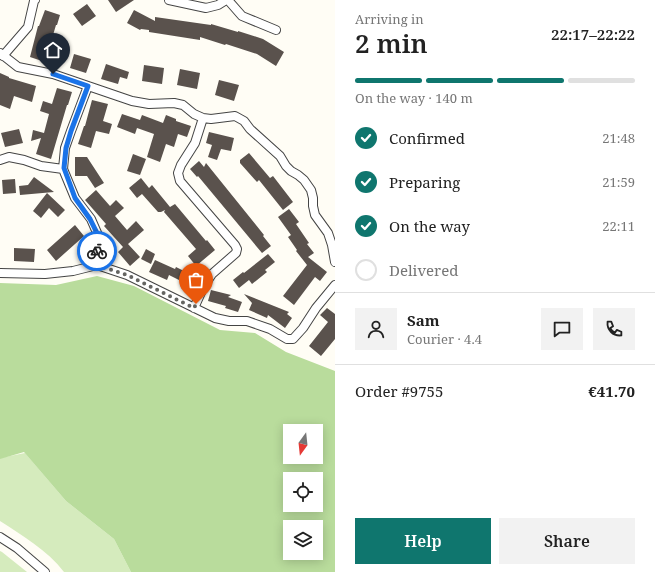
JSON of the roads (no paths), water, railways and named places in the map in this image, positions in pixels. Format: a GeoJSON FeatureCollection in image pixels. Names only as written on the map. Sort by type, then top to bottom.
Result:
{"type":"FeatureCollection","features":[{"type":"Feature","properties":{"kind":"street"},"geometry":{"type":"LineString","coordinates":[[35,0],[28,27],[1,55],[18,67],[53,74],[132,101],[149,104],[174,102],[183,105],[194,114],[203,118],[211,119],[236,116],[244,121],[250,129],[280,156],[286,166],[304,180],[311,190],[315,215],[328,233],[335,262]]}},
{"type":"Feature","properties":{"kind":"street"},"geometry":{"type":"LineString","coordinates":[[169,0],[206,8],[218,5],[227,0],[242,16],[276,30]]}},
{"type":"Feature","properties":{"kind":"street"},"geometry":{"type":"LineString","coordinates":[[88,86],[66,148],[64,168],[75,198],[90,219],[98,235],[97,265]]}},
{"type":"Feature","properties":{"kind":"street"},"geometry":{"type":"LineString","coordinates":[[194,308],[204,286],[212,274],[236,253],[237,249],[223,230],[180,181],[178,173],[180,165],[196,143],[203,118]]}},
{"type":"Feature","properties":{"kind":"street"},"geometry":{"type":"LineString","coordinates":[[0,160],[9,158],[24,160],[41,166],[64,168]]}},
{"type":"Feature","properties":{"kind":"street"},"geometry":{"type":"LineString","coordinates":[[0,273],[45,274],[73,271],[97,265],[127,275],[215,318],[229,321],[247,321],[270,329],[287,338],[293,339],[335,285]]}},
{"type":"Feature","properties":{"kind":"street"},"geometry":{"type":"LineString","coordinates":[[0,537],[17,548],[45,572]]}}]}
